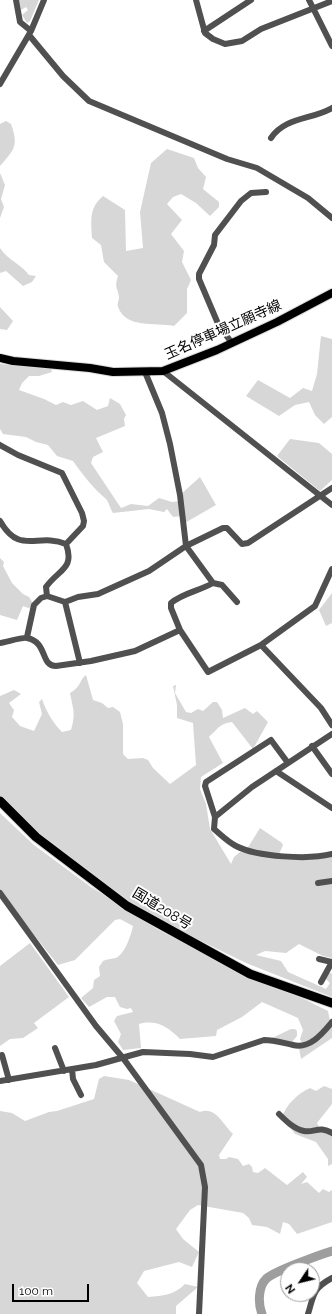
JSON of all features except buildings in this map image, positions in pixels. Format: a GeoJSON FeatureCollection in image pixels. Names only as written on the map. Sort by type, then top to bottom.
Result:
{"type":"FeatureCollection","features":[{"type":"Feature","properties":{"kind":"highway","name":"国道208号"},"geometry":{"type":"LineString","coordinates":[[0,801],[36,837],[126,906],[250,974],[332,1003]]}},
{"type":"Feature","properties":{"kind":"main road","name":"玉名停車場立願寺線"},"geometry":{"type":"LineString","coordinates":[[0,358],[13,361],[90,368],[113,372],[163,371],[232,343],[332,293]]}},
{"type":"Feature","properties":{"kind":"street"},"geometry":{"type":"LineString","coordinates":[[11,0],[18,14]]}},
{"type":"Feature","properties":{"kind":"street"},"geometry":{"type":"LineString","coordinates":[[16,0],[20,22],[63,76],[89,102],[227,159],[257,168],[308,198],[332,218]]}},
{"type":"Feature","properties":{"kind":"street"},"geometry":{"type":"LineString","coordinates":[[0,84],[30,33],[44,0]]}},
{"type":"Feature","properties":{"kind":"street"},"geometry":{"type":"LineString","coordinates":[[196,0],[204,31],[213,39],[225,44],[232,44],[242,41],[267,26],[332,1]]}},
{"type":"Feature","properties":{"kind":"street"},"geometry":{"type":"LineString","coordinates":[[204,31],[251,0]]}},
{"type":"Feature","properties":{"kind":"street"},"geometry":{"type":"LineString","coordinates":[[309,0],[332,46]]}},
{"type":"Feature","properties":{"kind":"street"},"geometry":{"type":"LineString","coordinates":[[271,138],[277,129],[286,124],[312,117],[332,108]]}},
{"type":"Feature","properties":{"kind":"street"},"geometry":{"type":"LineString","coordinates":[[232,343],[218,326],[199,279],[199,274],[214,245],[214,235],[241,201],[251,193],[266,192]]}},
{"type":"Feature","properties":{"kind":"street"},"geometry":{"type":"LineString","coordinates":[[163,371],[332,505]]}},
{"type":"Feature","properties":{"kind":"street"},"geometry":{"type":"LineString","coordinates":[[145,372],[162,413],[170,444],[180,495],[186,546],[213,584]]}},
{"type":"Feature","properties":{"kind":"street"},"geometry":{"type":"LineString","coordinates":[[0,445],[18,455],[58,470],[66,478],[84,521],[83,526],[66,544]]}},
{"type":"Feature","properties":{"kind":"street"},"geometry":{"type":"LineString","coordinates":[[26,637],[34,605],[41,598],[47,596],[65,602],[78,597],[98,594],[149,571],[186,546],[223,528],[227,528],[242,544],[248,543],[332,488]]}},
{"type":"Feature","properties":{"kind":"street"},"geometry":{"type":"LineString","coordinates":[[0,521],[11,536],[19,540],[28,542],[56,540],[66,544],[70,556],[68,564],[46,587],[47,596]]}},
{"type":"Feature","properties":{"kind":"street"},"geometry":{"type":"LineString","coordinates":[[237,602],[222,585],[213,584],[183,595],[171,603],[171,608],[180,630],[208,672],[261,645],[314,606],[332,569]]}},
{"type":"Feature","properties":{"kind":"street"},"geometry":{"type":"LineString","coordinates":[[65,602],[80,663]]}},
{"type":"Feature","properties":{"kind":"street"},"geometry":{"type":"LineString","coordinates":[[0,643],[26,637],[39,643],[47,662],[52,666],[80,663],[135,651],[180,630]]}},
{"type":"Feature","properties":{"kind":"street"},"geometry":{"type":"LineString","coordinates":[[261,645],[321,708],[332,725]]}},
{"type":"Feature","properties":{"kind":"street"},"geometry":{"type":"LineString","coordinates":[[216,817],[236,799],[276,770],[332,734]]}},
{"type":"Feature","properties":{"kind":"street"},"geometry":{"type":"LineString","coordinates":[[288,763],[271,740],[206,782],[205,786],[216,817],[214,829],[237,846],[248,850],[301,857],[332,854]]}},
{"type":"Feature","properties":{"kind":"street"},"geometry":{"type":"LineString","coordinates":[[312,746],[332,774]]}},
{"type":"Feature","properties":{"kind":"street"},"geometry":{"type":"LineString","coordinates":[[276,770],[332,808]]}},
{"type":"Feature","properties":{"kind":"street"},"geometry":{"type":"LineString","coordinates":[[318,883],[332,881]]}},
{"type":"Feature","properties":{"kind":"street"},"geometry":{"type":"LineString","coordinates":[[0,893],[96,1026],[124,1058],[201,1165],[205,1187],[199,1314]]}},
{"type":"Feature","properties":{"kind":"street"},"geometry":{"type":"LineString","coordinates":[[319,959],[332,962],[321,982]]}},
{"type":"Feature","properties":{"kind":"street"},"geometry":{"type":"LineString","coordinates":[[0,1081],[64,1071],[124,1058],[143,1052],[190,1054],[213,1057],[264,1040],[273,1040],[295,1046],[302,1045],[316,1040],[332,1022]]}},
{"type":"Feature","properties":{"kind":"street"},"geometry":{"type":"LineString","coordinates":[[55,1048],[64,1071]]}},
{"type":"Feature","properties":{"kind":"street"},"geometry":{"type":"LineString","coordinates":[[2,1055],[9,1080]]}},
{"type":"Feature","properties":{"kind":"street"},"geometry":{"type":"LineString","coordinates":[[72,1069],[73,1079],[81,1095]]}},
{"type":"Feature","properties":{"kind":"street"},"geometry":{"type":"LineString","coordinates":[[279,1114],[299,1130],[306,1131],[320,1129],[332,1133]]}},
{"type":"Feature","properties":{"kind":"street"},"geometry":{"type":"LineString","coordinates":[[308,1314],[311,1299],[318,1286],[332,1278]]}},
{"type":"Feature","properties":{"kind":"shaded area"},"geometry":{"type":"Polygon","coordinates":[[[19,0],[39,0],[30,21],[27,23],[22,15],[28,10],[26,7],[21,10],[19,0]]]}},
{"type":"Feature","properties":{"kind":"shaded area"},"geometry":{"type":"Polygon","coordinates":[[[6,121],[11,124],[15,143],[9,156],[0,166],[0,124],[6,121]]]}},
{"type":"Feature","properties":{"kind":"shaded area"},"geometry":{"type":"Polygon","coordinates":[[[167,149],[194,158],[198,168],[206,177],[203,189],[219,202],[219,207],[210,216],[196,203],[181,194],[173,197],[167,204],[182,220],[171,234],[184,251],[182,262],[191,280],[187,289],[187,313],[174,326],[134,322],[127,319],[122,314],[118,307],[119,297],[116,286],[118,276],[104,262],[101,245],[92,238],[91,226],[95,205],[103,196],[125,210],[126,251],[143,248],[140,212],[151,163],[167,149]]]}},
{"type":"Feature","properties":{"kind":"shaded area"},"geometry":{"type":"Polygon","coordinates":[[[0,173],[5,185],[1,199],[4,207],[0,218],[0,173]]]}},
{"type":"Feature","properties":{"kind":"shaded area"},"geometry":{"type":"Polygon","coordinates":[[[0,248],[29,275],[36,276],[32,282],[23,286],[6,271],[0,273],[0,248]]]}},
{"type":"Feature","properties":{"kind":"shaded area"},"geometry":{"type":"Polygon","coordinates":[[[0,307],[13,321],[7,330],[0,329],[0,307]]]}},
{"type":"Feature","properties":{"kind":"shaded area"},"geometry":{"type":"Polygon","coordinates":[[[321,336],[332,339],[332,417],[324,424],[315,415],[309,402],[295,405],[279,416],[246,396],[258,380],[290,398],[303,388],[312,391],[317,374],[321,336]]]}},
{"type":"Feature","properties":{"kind":"shaded area"},"geometry":{"type":"Polygon","coordinates":[[[0,364],[51,369],[52,372],[39,376],[29,376],[22,383],[19,390],[56,405],[63,402],[71,405],[83,401],[97,410],[108,406],[110,398],[120,404],[126,415],[124,419],[125,426],[96,438],[103,452],[93,457],[91,463],[121,508],[131,504],[148,506],[159,498],[172,502],[181,501],[180,495],[200,477],[216,505],[183,524],[182,516],[173,517],[167,509],[164,512],[149,509],[113,513],[107,500],[88,481],[73,461],[57,456],[48,445],[36,442],[26,437],[3,434],[0,429],[0,364]]]}},
{"type":"Feature","properties":{"kind":"shaded area"},"geometry":{"type":"Polygon","coordinates":[[[290,439],[319,443],[332,454],[332,480],[320,491],[277,456],[290,439]]]}},
{"type":"Feature","properties":{"kind":"shaded area"},"geometry":{"type":"Polygon","coordinates":[[[0,558],[4,562],[3,566],[12,583],[23,594],[29,597],[34,605],[33,608],[29,607],[31,609],[23,606],[17,620],[0,615],[0,558]]]}},
{"type":"Feature","properties":{"kind":"shaded area"},"geometry":{"type":"Polygon","coordinates":[[[332,593],[332,623],[326,626],[319,610],[332,593]]]}},
{"type":"Feature","properties":{"kind":"shaded area"},"geometry":{"type":"Polygon","coordinates":[[[86,675],[93,700],[102,703],[108,708],[113,707],[120,712],[123,724],[123,754],[128,759],[143,758],[148,760],[153,768],[170,784],[196,765],[193,723],[177,718],[177,705],[173,686],[176,685],[175,693],[186,712],[191,713],[198,709],[203,711],[213,702],[217,702],[222,710],[223,718],[245,708],[253,714],[257,711],[268,722],[253,749],[232,722],[224,724],[217,729],[209,737],[223,763],[201,777],[200,789],[206,804],[210,829],[231,864],[234,857],[240,852],[311,859],[332,857],[332,958],[323,956],[299,944],[286,953],[265,951],[256,955],[281,961],[288,972],[326,989],[330,983],[324,977],[329,972],[332,974],[332,997],[246,963],[156,919],[125,899],[42,836],[0,797],[0,696],[14,690],[21,694],[9,703],[14,710],[12,717],[20,726],[34,731],[42,714],[39,702],[42,699],[50,717],[62,732],[71,730],[74,715],[70,693],[77,688],[86,675]]]}},
{"type":"Feature","properties":{"kind":"shaded area"},"geometry":{"type":"Polygon","coordinates":[[[0,813],[34,845],[91,887],[157,929],[249,977],[304,999],[328,1011],[330,1021],[313,1039],[302,1043],[300,1039],[303,1030],[298,1018],[262,1002],[242,1017],[217,1030],[216,1036],[180,1039],[171,1031],[157,1023],[139,1024],[141,1048],[123,1050],[118,1042],[121,1034],[114,1021],[117,1016],[133,1012],[131,1008],[127,1009],[120,1007],[115,997],[107,997],[89,1007],[81,998],[93,988],[94,980],[100,976],[99,967],[103,961],[116,958],[122,953],[129,939],[133,926],[120,919],[115,920],[75,960],[58,965],[0,892],[0,813]]]}},
{"type":"Feature","properties":{"kind":"shaded area"},"geometry":{"type":"Polygon","coordinates":[[[260,828],[282,843],[283,845],[279,854],[247,849],[260,828]]]}},
{"type":"Feature","properties":{"kind":"shaded area"},"geometry":{"type":"Polygon","coordinates":[[[30,943],[69,997],[34,1023],[38,1028],[23,1038],[10,1039],[0,1046],[0,966],[30,943]]]}},
{"type":"Feature","properties":{"kind":"shaded area"},"geometry":{"type":"Polygon","coordinates":[[[332,1026],[332,1038],[301,1059],[299,1048],[320,1040],[332,1026]]]}},
{"type":"Feature","properties":{"kind":"shaded area"},"geometry":{"type":"Polygon","coordinates":[[[291,1029],[295,1029],[297,1031],[297,1036],[292,1042],[272,1038],[291,1029]]]}},
{"type":"Feature","properties":{"kind":"shaded area"},"geometry":{"type":"Polygon","coordinates":[[[104,1076],[129,1080],[200,1112],[206,1111],[215,1114],[233,1134],[219,1155],[220,1159],[226,1159],[229,1157],[238,1159],[243,1166],[249,1164],[252,1167],[253,1172],[258,1173],[265,1168],[287,1185],[303,1172],[307,1177],[301,1184],[307,1182],[319,1193],[323,1189],[329,1192],[332,1190],[332,1222],[297,1234],[289,1224],[283,1222],[280,1234],[267,1227],[252,1225],[249,1218],[243,1213],[198,1205],[190,1210],[176,1229],[183,1239],[199,1252],[192,1267],[179,1262],[144,1271],[137,1283],[148,1297],[159,1296],[177,1291],[185,1284],[198,1287],[176,1306],[176,1314],[0,1314],[0,1111],[12,1113],[25,1121],[49,1112],[57,1111],[94,1099],[99,1079],[104,1076]]]}},
{"type":"Feature","properties":{"kind":"shaded area"},"geometry":{"type":"Polygon","coordinates":[[[324,1086],[332,1089],[332,1104],[317,1123],[320,1129],[332,1133],[332,1164],[328,1166],[328,1159],[316,1142],[295,1134],[282,1117],[289,1104],[301,1093],[310,1088],[316,1091],[324,1086]]]}},
{"type":"Feature","properties":{"kind":"waterway"},"geometry":{"type":"LineString","coordinates":[[262,1314],[260,1305],[260,1291],[261,1286],[266,1279],[308,1259],[332,1251]]}}]}
